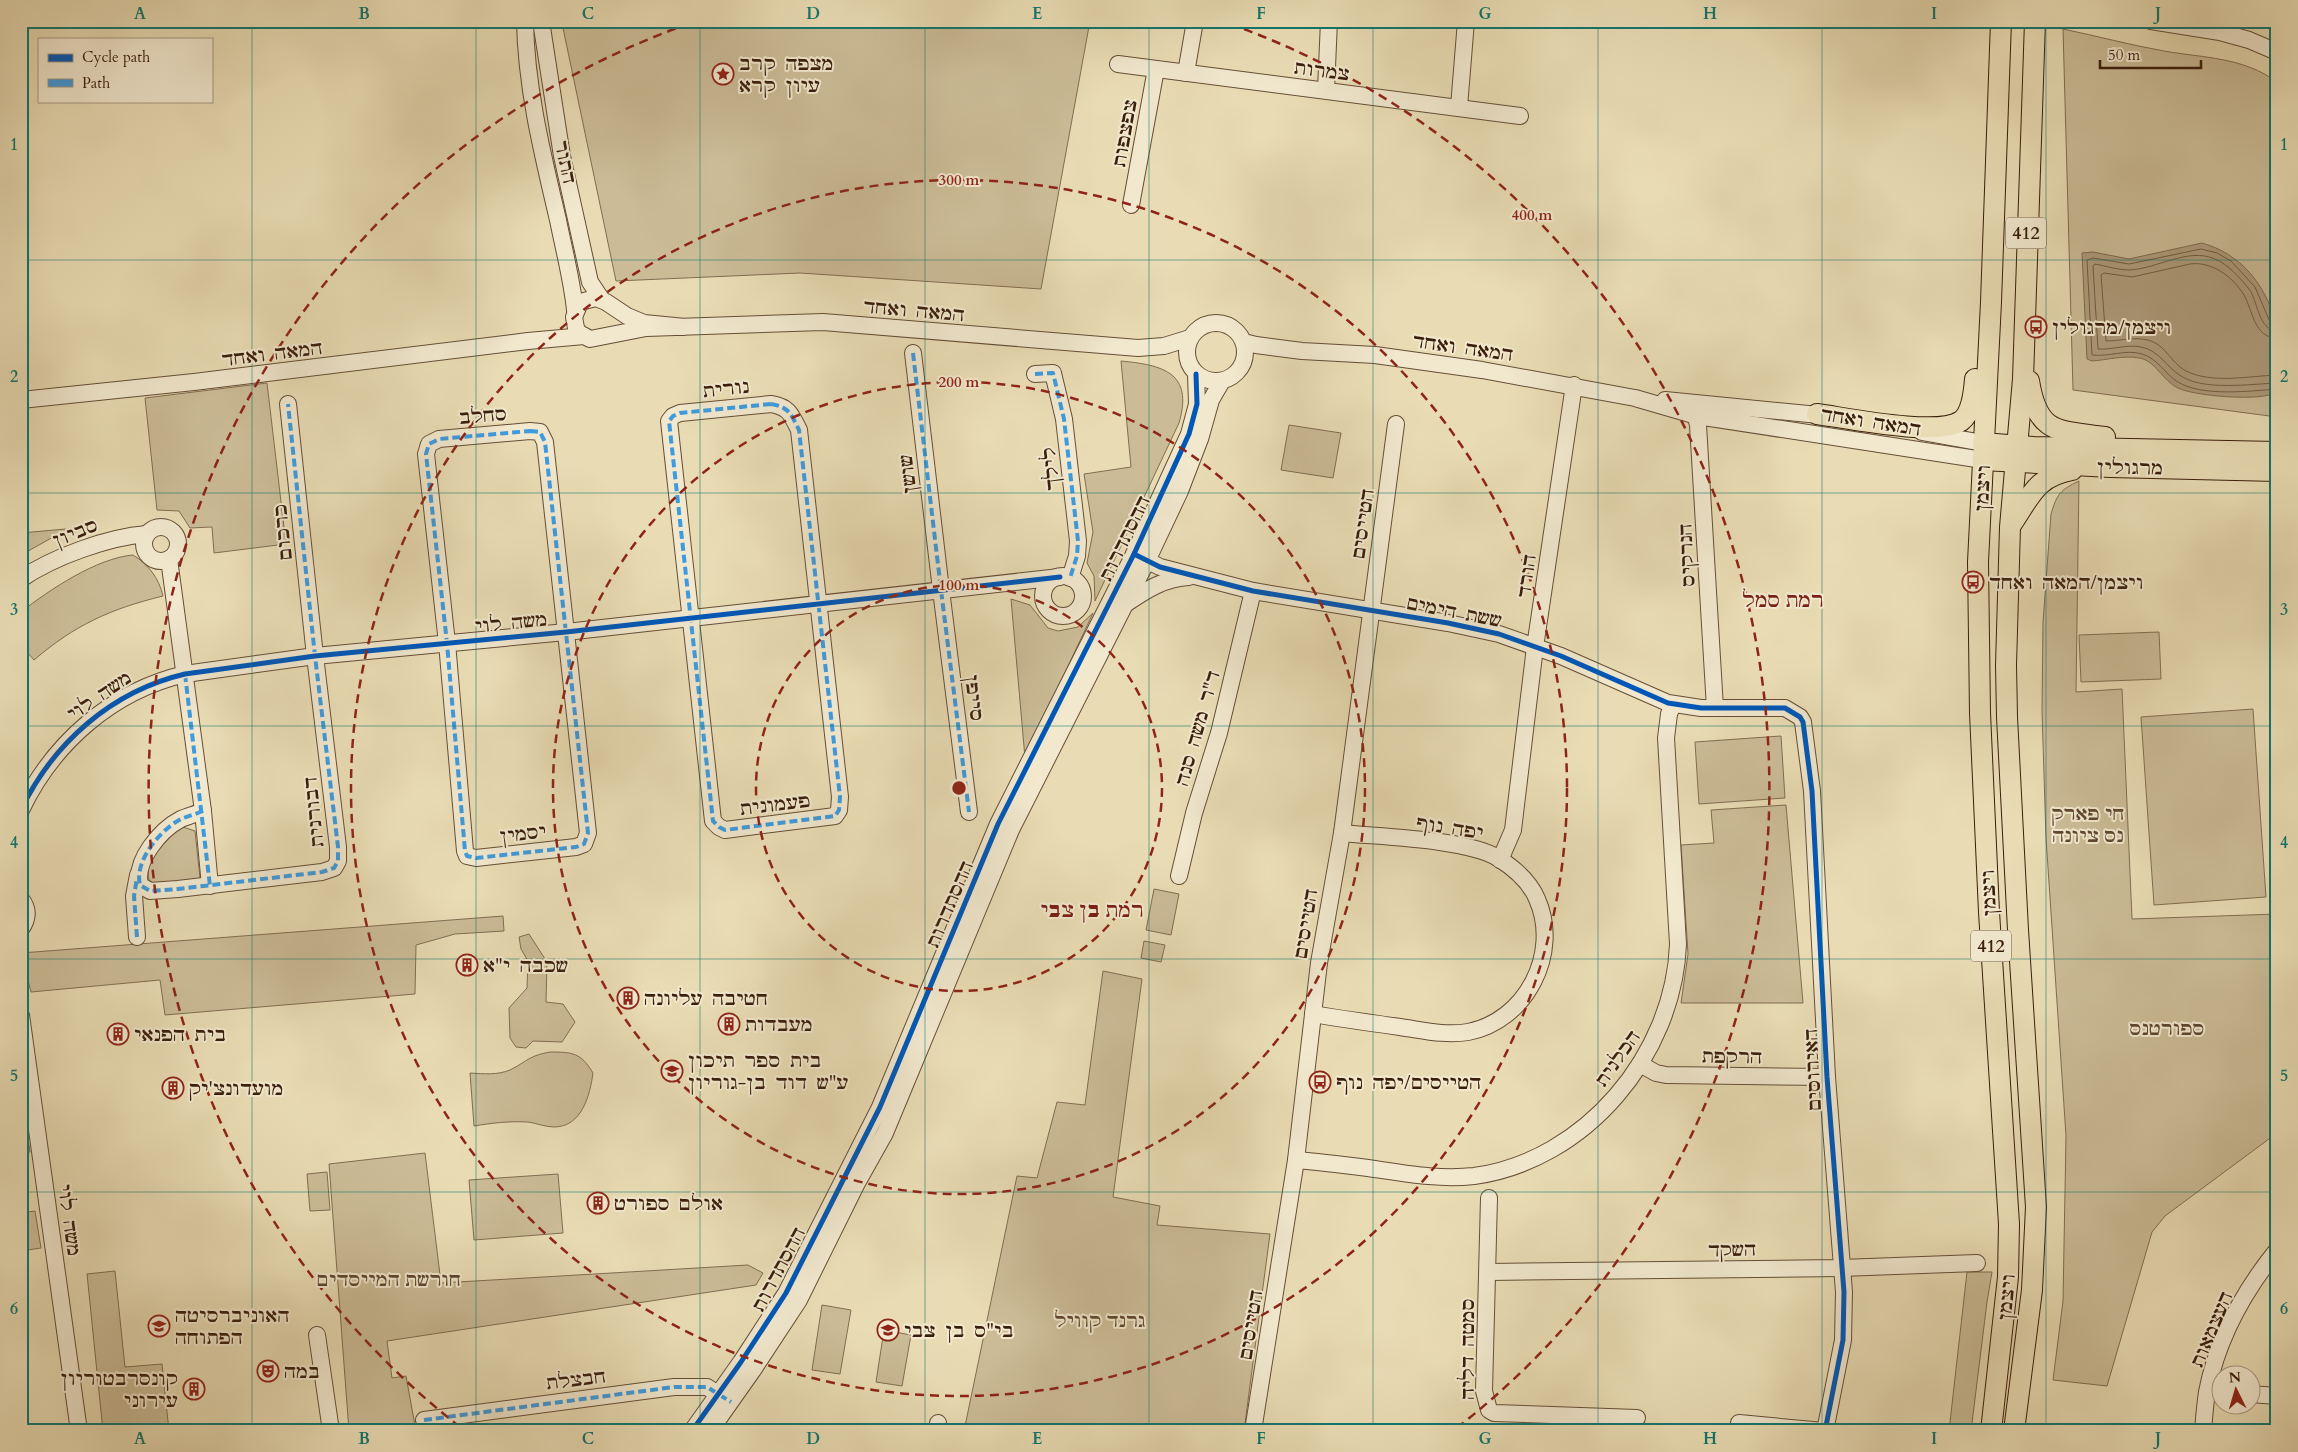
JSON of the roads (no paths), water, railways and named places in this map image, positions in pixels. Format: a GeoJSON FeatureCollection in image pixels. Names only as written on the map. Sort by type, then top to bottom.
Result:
{"type":"FeatureCollection","features":[{"type":"Feature","properties":{"kind":"main road","name":"412"},"geometry":{"type":"LineString","coordinates":[[1983,452],[2001,21]]}},
{"type":"Feature","properties":{"kind":"main road","name":"412"},"geometry":{"type":"LineString","coordinates":[[2024,455],[2024,315],[2035,21]]}},
{"type":"Feature","properties":{"kind":"main road"},"geometry":{"type":"LineString","coordinates":[[1817,414],[1921,428],[1943,428],[1962,421],[1971,404],[1974,392],[2000,53]]}},
{"type":"Feature","properties":{"kind":"main road"},"geometry":{"type":"LineString","coordinates":[[2024,315],[2033,402],[2044,423],[2057,430],[2191,449]]}},
{"type":"Feature","properties":{"kind":"main road","name":"מרגולין"},"geometry":{"type":"LineString","coordinates":[[2024,455],[2191,449],[2277,452]]}},
{"type":"Feature","properties":{"kind":"main road","name":"מרגולין"},"geometry":{"type":"LineString","coordinates":[[1983,452],[2024,455],[2110,467],[2277,471]]}},
{"type":"Feature","properties":{"kind":"main road","name":"ויצמן"},"geometry":{"type":"LineString","coordinates":[[1983,452],[1978,562],[1980,695],[1989,912],[2009,1224],[2007,1285],[1991,1431]]}},
{"type":"Feature","properties":{"kind":"main road","name":"ויצמן"},"geometry":{"type":"LineString","coordinates":[[2014,1431],[2032,1290],[2036,1207],[2007,717],[2010,527],[2024,455]]}},
{"type":"Feature","properties":{"kind":"main road"},"geometry":{"type":"LineString","coordinates":[[2010,527],[2042,481],[2050,476],[2073,470],[2110,467]]}},
{"type":"Feature","properties":{"kind":"street","name":"התור"},"geometry":{"type":"LineString","coordinates":[[525,21],[529,67],[542,152],[571,281],[574,314]]}},
{"type":"Feature","properties":{"kind":"street","name":"התור"},"geometry":{"type":"LineString","coordinates":[[541,21],[562,156],[590,282],[606,302]]}},
{"type":"Feature","properties":{"kind":"street"},"geometry":{"type":"LineString","coordinates":[[1186,73],[1194,21]]}},
{"type":"Feature","properties":{"kind":"street"},"geometry":{"type":"LineString","coordinates":[[1326,90],[1329,21]]}},
{"type":"Feature","properties":{"kind":"street"},"geometry":{"type":"LineString","coordinates":[[1459,107],[1466,21]]}},
{"type":"Feature","properties":{"kind":"street"},"geometry":{"type":"LineString","coordinates":[[2151,21],[2220,32],[2249,40],[2277,52]]}},
{"type":"Feature","properties":{"kind":"street","name":"צמרות"},"geometry":{"type":"LineString","coordinates":[[1118,64],[1520,116]]}},
{"type":"Feature","properties":{"kind":"street","name":"צפצפות"},"geometry":{"type":"LineString","coordinates":[[1131,204],[1156,69]]}},
{"type":"Feature","properties":{"kind":"street"},"geometry":{"type":"LineString","coordinates":[[590,299],[606,302],[614,316],[614,322],[609,333],[597,339],[584,336],[576,328],[574,314],[584,301],[590,299]]}},
{"type":"Feature","properties":{"kind":"street","name":"המאה ואחד"},"geometry":{"type":"LineString","coordinates":[[606,302],[626,316],[644,322],[685,327]]}},
{"type":"Feature","properties":{"kind":"street","name":"המאה ואחד"},"geometry":{"type":"LineString","coordinates":[[528,341],[547,336],[561,328],[574,314]]}},
{"type":"Feature","properties":{"kind":"street","name":"המאה ואחד"},"geometry":{"type":"LineString","coordinates":[[604,336],[629,330],[823,322],[1138,348],[1164,346],[1190,338]]}},
{"type":"Feature","properties":{"kind":"street"},"geometry":{"type":"LineString","coordinates":[[1215,323],[1233,328],[1244,342],[1246,356],[1244,364],[1238,372],[1222,381],[1204,379],[1193,369],[1187,355],[1190,338],[1201,327],[1215,323]]}},
{"type":"Feature","properties":{"kind":"street","name":"המאה ואחד"},"geometry":{"type":"LineString","coordinates":[[21,400],[219,380],[528,341],[584,336]]}},
{"type":"Feature","properties":{"kind":"street","name":"המאה ואחד"},"geometry":{"type":"LineString","coordinates":[[1244,342],[1256,346],[1284,347],[1302,351],[1375,355],[1482,370],[1695,408],[1983,452]]}},
{"type":"Feature","properties":{"kind":"street"},"geometry":{"type":"LineString","coordinates":[[1244,364],[1284,347]]}},
{"type":"Feature","properties":{"kind":"street","name":"המאה ואחד"},"geometry":{"type":"LineString","coordinates":[[1138,348],[1193,369]]}},
{"type":"Feature","properties":{"kind":"street","name":"שושן"},"geometry":{"type":"LineString","coordinates":[[913,353],[940,590]]}},
{"type":"Feature","properties":{"kind":"street","name":"ההסתדרות"},"geometry":{"type":"LineString","coordinates":[[692,1431],[724,1398],[799,1300],[856,1183],[885,1134],[1011,830],[1125,604],[1140,557],[1189,434],[1197,404],[1193,369]]}},
{"type":"Feature","properties":{"kind":"street","name":"לילך"},"geometry":{"type":"LineString","coordinates":[[1036,374],[1053,373],[1064,419],[1078,540],[1077,556],[1065,577]]}},
{"type":"Feature","properties":{"kind":"street","name":"ההסתדרות"},"geometry":{"type":"LineString","coordinates":[[710,1431],[724,1398],[786,1293],[873,1122],[998,824],[1140,557],[1180,491],[1200,439],[1211,400],[1222,381]]}},
{"type":"Feature","properties":{"kind":"street","name":"הורד"},"geometry":{"type":"LineString","coordinates":[[1500,860],[1513,830],[1535,647],[1574,385]]}},
{"type":"Feature","properties":{"kind":"street","name":"כרכום"},"geometry":{"type":"LineString","coordinates":[[288,404],[315,656]]}},
{"type":"Feature","properties":{"kind":"street","name":"נורית"},"geometry":{"type":"LineString","coordinates":[[691,618],[669,421],[673,416],[680,413],[770,404],[783,406],[792,416],[799,430],[820,604]]}},
{"type":"Feature","properties":{"kind":"street","name":"המאה ואחד"},"geometry":{"type":"LineString","coordinates":[[1695,408],[1817,414],[1983,452]]}},
{"type":"Feature","properties":{"kind":"street","name":"הנרקיס"},"geometry":{"type":"LineString","coordinates":[[1695,408],[1715,708]]}},
{"type":"Feature","properties":{"kind":"street","name":"הטייסים"},"geometry":{"type":"LineString","coordinates":[[1253,1431],[1296,1160],[1327,909],[1342,833],[1396,424]]}},
{"type":"Feature","properties":{"kind":"street","name":"סחלב"},"geometry":{"type":"LineString","coordinates":[[447,643],[426,454],[429,444],[439,439],[530,431],[540,432],[544,437],[566,632]]}},
{"type":"Feature","properties":{"kind":"street"},"geometry":{"type":"LineString","coordinates":[[162,526],[173,531],[179,545],[174,556],[170,559],[158,561],[149,557],[144,546],[147,534],[156,527],[162,526]]}},
{"type":"Feature","properties":{"kind":"street","name":"סביון"},"geometry":{"type":"LineString","coordinates":[[21,579],[48,564],[91,546],[130,535],[147,534]]}},
{"type":"Feature","properties":{"kind":"street","name":"ששת הימים"},"geometry":{"type":"LineString","coordinates":[[1140,557],[1196,577],[1253,591],[1480,629],[1561,656],[1673,704],[1701,708],[1778,707],[1791,711]]}},
{"type":"Feature","properties":{"kind":"street"},"geometry":{"type":"LineString","coordinates":[[170,559],[203,811],[210,886]]}},
{"type":"Feature","properties":{"kind":"street"},"geometry":{"type":"LineString","coordinates":[[1065,577],[1081,587],[1083,600],[1081,606],[1074,614],[1060,616],[1050,612],[1046,607],[1043,596],[1044,589],[1048,583],[1065,577]]}},
{"type":"Feature","properties":{"kind":"street","name":"משה לוי"},"geometry":{"type":"LineString","coordinates":[[21,810],[51,761],[85,725],[129,694],[170,678],[186,674],[315,656],[566,632],[1065,577]]}},
{"type":"Feature","properties":{"kind":"street"},"geometry":{"type":"LineString","coordinates":[[1125,604],[1151,587],[1182,578],[1196,577]]}},
{"type":"Feature","properties":{"kind":"street","name":"משה לוי"},"geometry":{"type":"LineString","coordinates":[[1010,584],[1038,596],[1046,607]]}},
{"type":"Feature","properties":{"kind":"street","name":"סייפן"},"geometry":{"type":"LineString","coordinates":[[940,590],[969,812]]}},
{"type":"Feature","properties":{"kind":"street","name":"ד\"ר משה סנה"},"geometry":{"type":"LineString","coordinates":[[1179,876],[1194,813],[1219,733],[1253,591]]}},
{"type":"Feature","properties":{"kind":"street","name":"פעמונית"},"geometry":{"type":"LineString","coordinates":[[691,618],[713,820],[719,827],[725,830],[835,816],[839,810],[840,797],[820,604]]}},
{"type":"Feature","properties":{"kind":"street","name":"יסמין"},"geometry":{"type":"LineString","coordinates":[[447,643],[465,851],[467,856],[476,858],[576,846],[584,844],[587,840],[588,834],[566,632]]}},
{"type":"Feature","properties":{"kind":"street","name":"דבורנית"},"geometry":{"type":"LineString","coordinates":[[139,871],[140,885],[150,891],[210,886],[322,872],[334,868],[338,861],[338,847],[315,656]]}},
{"type":"Feature","properties":{"kind":"street","name":"הכלנית"},"geometry":{"type":"LineString","coordinates":[[1296,1160],[1423,1176],[1456,1177],[1496,1171],[1538,1156],[1577,1132],[1611,1102],[1640,1064],[1656,1037],[1663,1019],[1677,965],[1678,944],[1666,738],[1669,714],[1673,704]]}},
{"type":"Feature","properties":{"kind":"street","name":"האירוסים"},"geometry":{"type":"LineString","coordinates":[[1791,711],[1803,722],[1812,791],[1827,1076],[1844,1292],[1843,1340],[1824,1431]]}},
{"type":"Feature","properties":{"kind":"street"},"geometry":{"type":"LineString","coordinates":[[137,937],[134,896],[139,871],[145,856],[168,828],[180,820],[203,811]]}},
{"type":"Feature","properties":{"kind":"street","name":"יפה נוף"},"geometry":{"type":"LineString","coordinates":[[1313,1014],[1449,1033],[1479,1029],[1503,1016],[1528,991],[1539,970],[1545,938],[1537,899],[1517,872],[1500,860],[1486,853],[1449,844],[1342,833]]}},
{"type":"Feature","properties":{"kind":"street"},"geometry":{"type":"LineString","coordinates":[[21,929],[27,916],[22,900]]}},
{"type":"Feature","properties":{"kind":"street","name":"משה לוי"},"geometry":{"type":"LineString","coordinates":[[21,1015],[79,1431]]}},
{"type":"Feature","properties":{"kind":"street","name":"הרקפת"},"geometry":{"type":"LineString","coordinates":[[1640,1064],[1656,1073],[1666,1075],[1827,1076]]}},
{"type":"Feature","properties":{"kind":"street","name":"סמטה דליה"},"geometry":{"type":"LineString","coordinates":[[1489,1198],[1484,1390],[1488,1410],[1494,1413],[1637,1418]]}},
{"type":"Feature","properties":{"kind":"street","name":"העצמאות"},"geometry":{"type":"LineString","coordinates":[[2218,1364],[2220,1349],[2240,1304],[2260,1272],[2277,1250]]}},
{"type":"Feature","properties":{"kind":"street","name":"השקד"},"geometry":{"type":"LineString","coordinates":[[1488,1272],[1841,1268],[1978,1263]]}},
{"type":"Feature","properties":{"kind":"street"},"geometry":{"type":"LineString","coordinates":[[317,1335],[331,1431]]}},
{"type":"Feature","properties":{"kind":"street","name":"חבצלת"},"geometry":{"type":"LineString","coordinates":[[424,1420],[674,1387],[706,1387],[724,1398]]}},
{"type":"Feature","properties":{"kind":"street"},"geometry":{"type":"LineString","coordinates":[[2260,1395],[2277,1396]]}},
{"type":"Feature","properties":{"kind":"street","name":"העצמאות"},"geometry":{"type":"LineString","coordinates":[[2203,1431],[2210,1406]]}},
{"type":"Feature","properties":{"kind":"street"},"geometry":{"type":"LineString","coordinates":[[1740,1423],[1824,1431]]}},
{"type":"Feature","properties":{"kind":"water"},"geometry":{"type":"Polygon","coordinates":[[[2202,243],[2216,248],[2240,263],[2250,272],[2265,296],[2277,329],[2277,392],[2257,397],[2228,397],[2186,391],[2173,385],[2150,363],[2139,358],[2127,357],[2092,361],[2087,359],[2082,253],[2093,252],[2129,259],[2202,243]]]}},
{"type":"Feature","properties":{"kind":"place","name":"מצפה קרב עיון קרא"},"geometry":{"type":"Point","coordinates":[723,74]}},
{"type":"Feature","properties":{"kind":"place","name":"ויצמן/מרגולין"},"geometry":{"type":"Point","coordinates":[2036,327]}},
{"type":"Feature","properties":{"kind":"place","name":"ויצמן/המאה ואחד"},"geometry":{"type":"Point","coordinates":[1973,582]}},
{"type":"Feature","properties":{"kind":"place","name":"שכבה י\"א"},"geometry":{"type":"Point","coordinates":[467,965]}},
{"type":"Feature","properties":{"kind":"place","name":"חטיבה עליונה"},"geometry":{"type":"Point","coordinates":[628,998]}},
{"type":"Feature","properties":{"kind":"place","name":"מעבדות"},"geometry":{"type":"Point","coordinates":[729,1024]}},
{"type":"Feature","properties":{"kind":"place","name":"בית הפנאי"},"geometry":{"type":"Point","coordinates":[118,1034]}},
{"type":"Feature","properties":{"kind":"place","name":"בית ספר תיכון ע\"ש דוד בן-גוריון"},"geometry":{"type":"Point","coordinates":[672,1071]}},
{"type":"Feature","properties":{"kind":"place","name":"הטייסים/יפה נוף"},"geometry":{"type":"Point","coordinates":[1320,1082]}},
{"type":"Feature","properties":{"kind":"place","name":"מועדונצ'יק"},"geometry":{"type":"Point","coordinates":[173,1088]}},
{"type":"Feature","properties":{"kind":"place","name":"אולם ספורט"},"geometry":{"type":"Point","coordinates":[598,1203]}},
{"type":"Feature","properties":{"kind":"place","name":"האוניברסיטה הפתוחה"},"geometry":{"type":"Point","coordinates":[159,1326]}},
{"type":"Feature","properties":{"kind":"place","name":"בי\"ס בן צבי"},"geometry":{"type":"Point","coordinates":[888,1330]}},
{"type":"Feature","properties":{"kind":"place","name":"במה"},"geometry":{"type":"Point","coordinates":[268,1371]}},
{"type":"Feature","properties":{"kind":"place","name":"קונסרבטוריון עירוני"},"geometry":{"type":"Point","coordinates":[194,1389]}},
{"type":"Feature","properties":{"kind":"district","name":"רמת סמל"},"geometry":{"type":"Point","coordinates":[1783,600]}},
{"type":"Feature","properties":{"kind":"district","name":"רמת בן צבי"},"geometry":{"type":"Point","coordinates":[1092,910]}},
{"type":"Feature","properties":{"kind":"park label","name":"חי פארק נס ציונה"},"geometry":{"type":"Point","coordinates":[2088,824]}},
{"type":"Feature","properties":{"kind":"park label","name":"ספורטנס"},"geometry":{"type":"Point","coordinates":[2167,1028]}},
{"type":"Feature","properties":{"kind":"park label","name":"חורשת המייסדים"},"geometry":{"type":"Point","coordinates":[389,1279]}},
{"type":"Feature","properties":{"kind":"park label","name":"גרנד קוויל"},"geometry":{"type":"Point","coordinates":[1100,1320]}}]}
